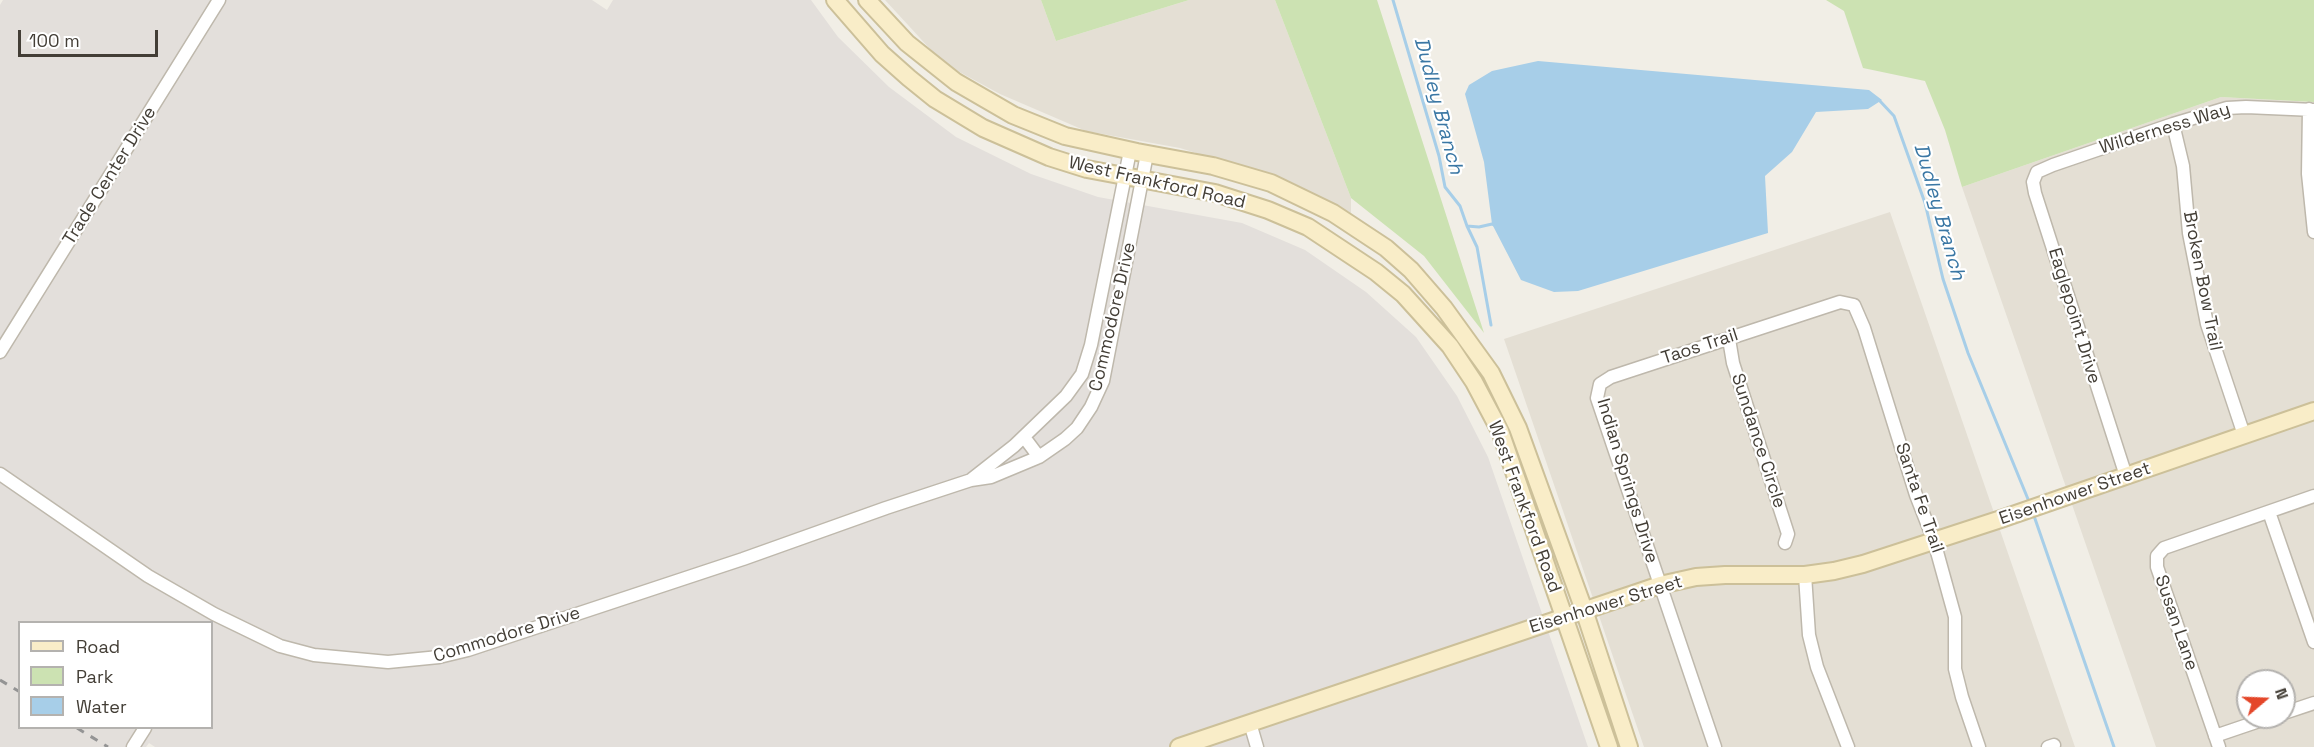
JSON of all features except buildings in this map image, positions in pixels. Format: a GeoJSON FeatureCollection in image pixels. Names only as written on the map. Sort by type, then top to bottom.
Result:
{"type":"FeatureCollection","features":[{"type":"Feature","properties":{"kind":"main road","name":"West Frankford Road"},"geometry":{"type":"LineString","coordinates":[[835,0],[882,54],[935,99],[983,128],[1049,157],[1087,169],[1240,200],[1308,228],[1376,272],[1403,294],[1450,346],[1483,397],[1508,453],[1609,747]]}},
{"type":"Feature","properties":{"kind":"main road","name":"West Frankford Road"},"geometry":{"type":"LineString","coordinates":[[867,0],[915,50],[956,82],[1012,116],[1065,136],[1213,166],[1271,183],[1333,213],[1386,248],[1411,270],[1444,308],[1491,374],[1518,428],[1584,610],[1629,747]]}},
{"type":"Feature","properties":{"kind":"main road","name":"Eisenhower Street"},"geometry":{"type":"LineString","coordinates":[[1179,747],[1660,585],[1696,577],[1725,575],[1805,575],[1863,564],[2314,411]]}},
{"type":"Feature","properties":{"kind":"street","name":"Trade Center Drive"},"geometry":{"type":"LineString","coordinates":[[0,352],[219,0]]}},
{"type":"Feature","properties":{"kind":"street","name":"Wilderness Way"},"geometry":{"type":"LineString","coordinates":[[2053,165],[2227,108],[2311,109]]}},
{"type":"Feature","properties":{"kind":"street"},"geometry":{"type":"LineString","coordinates":[[2311,109],[2308,174],[2314,232]]}},
{"type":"Feature","properties":{"kind":"street","name":"Broken Bow Trail"},"geometry":{"type":"LineString","coordinates":[[2173,124],[2183,166],[2191,244],[2207,324],[2244,435]]}},
{"type":"Feature","properties":{"kind":"street","name":"Commodore Drive"},"geometry":{"type":"LineString","coordinates":[[971,480],[1024,438],[1066,396],[1082,374],[1091,345],[1130,151]]}},
{"type":"Feature","properties":{"kind":"street","name":"Commodore Drive"},"geometry":{"type":"LineString","coordinates":[[0,474],[212,618],[280,646],[314,655],[388,662],[439,657],[468,650],[971,480],[991,477],[1039,457],[1065,439],[1077,428],[1092,407],[1103,381],[1147,154]]}},
{"type":"Feature","properties":{"kind":"street","name":"Eaglepoint Drive"},"geometry":{"type":"LineString","coordinates":[[2053,165],[2037,172],[2033,182],[2035,193],[2126,476]]}},
{"type":"Feature","properties":{"kind":"street","name":"Santa Fe Trail"},"geometry":{"type":"LineString","coordinates":[[1802,314],[1832,303],[1854,305],[1864,328],[1916,495],[1934,541],[1955,617],[1955,669],[1979,747]]}},
{"type":"Feature","properties":{"kind":"street","name":"Taos Trail"},"geometry":{"type":"LineString","coordinates":[[1600,384],[1611,377],[1802,314]]}},
{"type":"Feature","properties":{"kind":"street","name":"Sundance Circle"},"geometry":{"type":"LineString","coordinates":[[1728,339],[1733,363],[1788,534],[1785,543]]}},
{"type":"Feature","properties":{"kind":"street"},"geometry":{"type":"LineString","coordinates":[[1082,374],[1103,381]]}},
{"type":"Feature","properties":{"kind":"street","name":"Indian Springs Drive"},"geometry":{"type":"LineString","coordinates":[[1600,384],[1597,398],[1715,747]]}},
{"type":"Feature","properties":{"kind":"street"},"geometry":{"type":"LineString","coordinates":[[1024,438],[1039,457]]}},
{"type":"Feature","properties":{"kind":"street","name":"Susan Lane"},"geometry":{"type":"LineString","coordinates":[[2217,741],[2157,567],[2157,556],[2164,548],[2314,496]]}},
{"type":"Feature","properties":{"kind":"street"},"geometry":{"type":"LineString","coordinates":[[2269,512],[2314,642]]}},
{"type":"Feature","properties":{"kind":"street"},"geometry":{"type":"LineString","coordinates":[[1805,575],[1809,635],[1817,667],[1848,747]]}},
{"type":"Feature","properties":{"kind":"street"},"geometry":{"type":"LineString","coordinates":[[2296,709],[2314,703]]}},
{"type":"Feature","properties":{"kind":"street"},"geometry":{"type":"LineString","coordinates":[[1250,723],[1257,747]]}},
{"type":"Feature","properties":{"kind":"street"},"geometry":{"type":"LineString","coordinates":[[133,747],[145,729]]}},
{"type":"Feature","properties":{"kind":"street"},"geometry":{"type":"LineString","coordinates":[[2217,741],[2244,729]]}},
{"type":"Feature","properties":{"kind":"shaded area"},"geometry":{"type":"Polygon","coordinates":[[[3,0],[592,0],[607,10],[613,0],[811,0],[838,37],[889,87],[956,137],[1031,174],[1098,197],[1242,223],[1305,250],[1366,292],[1416,337],[1457,396],[1488,457],[1588,747],[155,747],[149,743],[146,747],[0,747],[0,5],[3,0]]]}},
{"type":"Feature","properties":{"kind":"shaded area"},"geometry":{"type":"Polygon","coordinates":[[[885,0],[1041,0],[1056,41],[1189,0],[1275,0],[1351,198],[1351,213],[1293,183],[1180,148],[1086,131],[1000,94],[943,63],[885,0]]]}},
{"type":"Feature","properties":{"kind":"shaded area"},"geometry":{"type":"Polygon","coordinates":[[[2221,97],[2314,102],[2314,747],[2156,747],[1962,187],[2221,97]]]}},
{"type":"Feature","properties":{"kind":"shaded area"},"geometry":{"type":"Polygon","coordinates":[[[1890,212],[2075,747],[1644,747],[1504,339],[1890,212]]]}},
{"type":"Feature","properties":{"kind":"green space"},"geometry":{"type":"Polygon","coordinates":[[[1041,0],[1189,0],[1056,41],[1041,0]]]}},
{"type":"Feature","properties":{"kind":"green space"},"geometry":{"type":"Polygon","coordinates":[[[1275,0],[1377,0],[1484,333],[1424,256],[1351,198],[1275,0]]]}},
{"type":"Feature","properties":{"kind":"green space"},"geometry":{"type":"Polygon","coordinates":[[[1826,0],[2314,0],[2314,102],[2221,97],[1962,187],[1945,130],[1925,81],[1863,68],[1844,11],[1826,0]]]}},
{"type":"Feature","properties":{"kind":"water"},"geometry":{"type":"Polygon","coordinates":[[[1538,61],[1869,90],[1882,100],[1868,109],[1816,112],[1792,152],[1765,176],[1768,233],[1578,291],[1554,292],[1521,280],[1492,224],[1484,162],[1465,94],[1469,85],[1492,71],[1538,61]]]}},
{"type":"Feature","properties":{"kind":"waterway","name":"Dudley Branch"},"geometry":{"type":"LineString","coordinates":[[1393,0],[1439,156],[1445,187],[1460,206],[1467,226],[1479,227],[1492,224],[1496,226]]}},
{"type":"Feature","properties":{"kind":"waterway","name":"Dudley Branch"},"geometry":{"type":"LineString","coordinates":[[1879,100],[1894,116],[1925,203],[1943,279],[1968,353],[2030,504]]}},
{"type":"Feature","properties":{"kind":"waterway"},"geometry":{"type":"LineString","coordinates":[[1467,226],[1477,247],[1491,325]]}},
{"type":"Feature","properties":{"kind":"waterway","name":"Dudley Branch"},"geometry":{"type":"LineString","coordinates":[[2033,513],[2114,747]]}},
{"type":"Feature","properties":{"kind":"railway"},"geometry":{"type":"LineString","coordinates":[[0,680],[18,691]]}},
{"type":"Feature","properties":{"kind":"railway"},"geometry":{"type":"LineString","coordinates":[[79,729],[108,747]]}}]}
